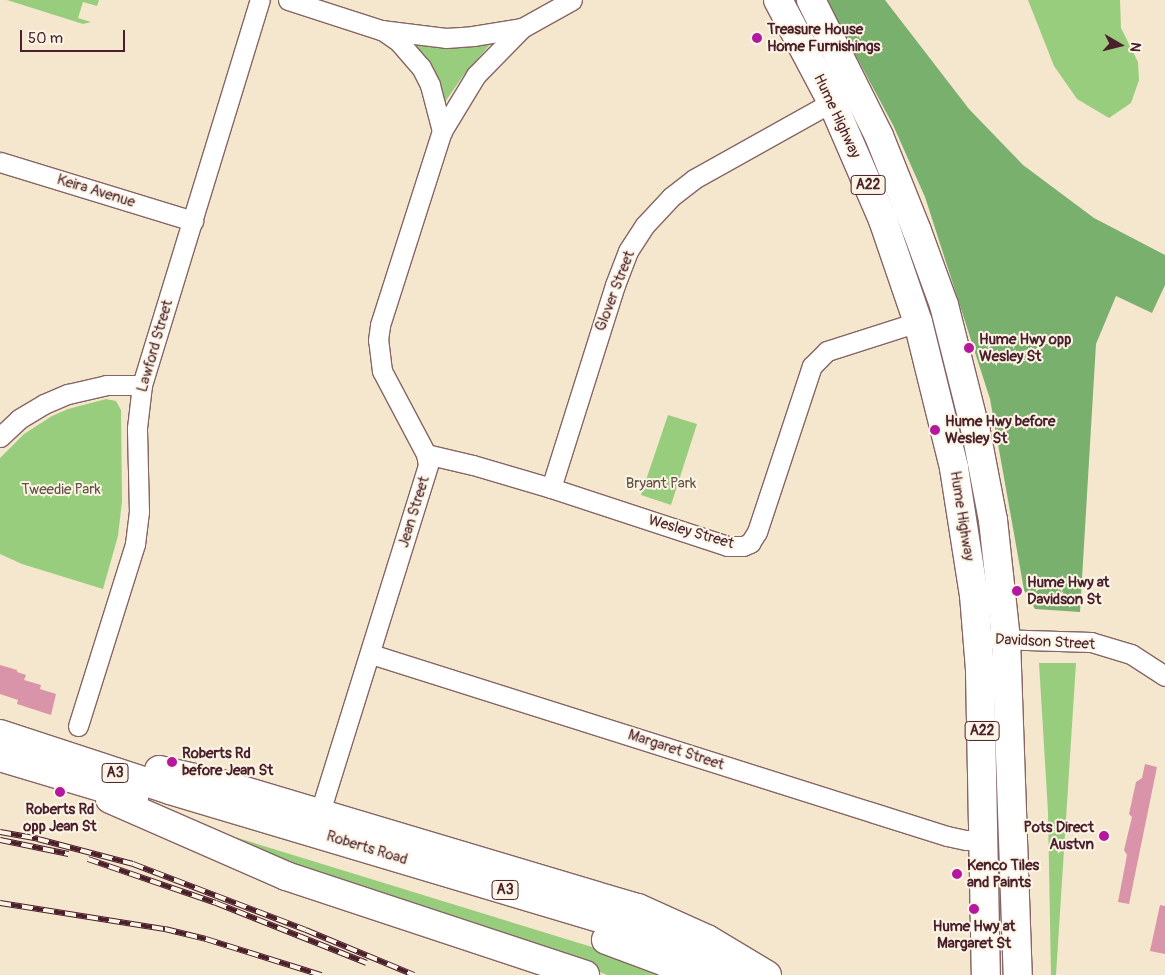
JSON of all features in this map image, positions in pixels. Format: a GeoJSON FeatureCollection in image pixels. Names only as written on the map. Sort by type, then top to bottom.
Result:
{"type":"FeatureCollection","features":[{"type":"Feature","properties":{"kind":"highway","name":"Hume Highway"},"geometry":{"type":"LineString","coordinates":[[778,0],[832,102],[884,220],[918,322],[954,468],[967,544],[978,639],[986,975]]}},
{"type":"Feature","properties":{"kind":"highway","name":"Hume Highway"},"geometry":{"type":"LineString","coordinates":[[812,0],[879,136],[918,231],[944,305],[964,379],[986,480],[993,520],[1006,639],[1018,975]]}},
{"type":"Feature","properties":{"kind":"highway","name":"Roberts Road"},"geometry":{"type":"LineString","coordinates":[[0,734],[66,768]]}},
{"type":"Feature","properties":{"kind":"highway","name":"Roberts Road"},"geometry":{"type":"LineString","coordinates":[[0,757],[66,768],[272,829],[615,923],[682,948],[713,964],[729,975]]}},
{"type":"Feature","properties":{"kind":"highway"},"geometry":{"type":"LineString","coordinates":[[66,768],[115,761],[177,773],[320,812],[638,908],[692,931],[767,975]]}},
{"type":"Feature","properties":{"kind":"highway"},"geometry":{"type":"LineString","coordinates":[[66,768],[96,794],[286,876],[585,975]]}},
{"type":"Feature","properties":{"kind":"highway","name":"Roberts Road"},"geometry":{"type":"LineString","coordinates":[[272,829],[628,947],[690,975]]}},
{"type":"Feature","properties":{"kind":"street","name":"Lawford Street"},"geometry":{"type":"LineString","coordinates":[[78,726],[135,544],[139,512],[137,428],[142,385],[260,0]]}},
{"type":"Feature","properties":{"kind":"street"},"geometry":{"type":"LineString","coordinates":[[288,0],[381,30],[446,38],[522,28],[572,0]]}},
{"type":"Feature","properties":{"kind":"street","name":"Jean Street"},"geometry":{"type":"LineString","coordinates":[[320,812],[426,478],[428,465],[426,454],[382,371],[378,340],[380,325],[442,130],[476,75],[522,28]]}},
{"type":"Feature","properties":{"kind":"street"},"geometry":{"type":"LineString","coordinates":[[381,30],[399,42],[421,67],[430,85],[442,130]]}},
{"type":"Feature","properties":{"kind":"street","name":"Glover Street"},"geometry":{"type":"LineString","coordinates":[[551,488],[615,285],[628,251],[645,225],[671,197],[694,179],[832,102]]}},
{"type":"Feature","properties":{"kind":"street","name":"Keira Avenue"},"geometry":{"type":"LineString","coordinates":[[0,162],[193,221]]}},
{"type":"Feature","properties":{"kind":"street","name":"Wesley Street"},"geometry":{"type":"LineString","coordinates":[[426,454],[473,465],[551,488],[727,546],[743,546],[750,543],[757,532],[812,366],[827,351],[918,322]]}},
{"type":"Feature","properties":{"kind":"street"},"geometry":{"type":"LineString","coordinates":[[0,437],[24,416],[44,404],[68,394],[106,384],[142,385]]}},
{"type":"Feature","properties":{"kind":"street","name":"Davidson Street"},"geometry":{"type":"LineString","coordinates":[[978,639],[1077,641],[1105,645],[1131,654],[1165,676]]}},
{"type":"Feature","properties":{"kind":"street","name":"Margaret Street"},"geometry":{"type":"LineString","coordinates":[[370,654],[938,833],[966,840],[983,840]]}},
{"type":"Feature","properties":{"kind":"green space"},"geometry":{"type":"Polygon","coordinates":[[[7,0],[99,0],[97,6],[83,2],[78,18],[91,22],[83,24],[7,0]]]}},
{"type":"Feature","properties":{"kind":"green space"},"geometry":{"type":"Polygon","coordinates":[[[788,0],[800,0],[841,79],[927,287],[979,501],[992,619],[988,610],[963,457],[788,0]]]}},
{"type":"Feature","properties":{"kind":"green space"},"geometry":{"type":"Polygon","coordinates":[[[826,0],[885,0],[969,109],[1023,165],[1094,218],[1165,255],[1165,285],[1152,313],[1116,296],[1096,344],[1080,612],[1035,609],[1024,590],[990,399],[925,197],[893,125],[826,0]]]}},
{"type":"Feature","properties":{"kind":"green space"},"geometry":{"type":"Polygon","coordinates":[[[1028,0],[1120,0],[1121,28],[1138,62],[1139,80],[1131,103],[1109,118],[1077,99],[1054,66],[1028,0]]]}},
{"type":"Feature","properties":{"kind":"green space"},"geometry":{"type":"Polygon","coordinates":[[[493,41],[463,76],[445,102],[413,45],[493,41]]]}},
{"type":"Feature","properties":{"kind":"green space","name":"Tweedie Park"},"geometry":{"type":"Polygon","coordinates":[[[106,399],[116,401],[121,410],[122,501],[118,536],[103,589],[22,564],[0,554],[0,458],[24,434],[52,416],[68,409],[106,399]]]}},
{"type":"Feature","properties":{"kind":"green space","name":"Bryant Park"},"geometry":{"type":"Polygon","coordinates":[[[668,415],[697,424],[671,505],[641,495],[668,415]]]}},
{"type":"Feature","properties":{"kind":"green space"},"geometry":{"type":"Polygon","coordinates":[[[1039,663],[1076,663],[1056,975],[1051,975],[1048,812],[1039,663]]]}},
{"type":"Feature","properties":{"kind":"green space"},"geometry":{"type":"Polygon","coordinates":[[[998,783],[1002,808],[998,853],[1001,975],[996,975],[993,827],[998,783]]]}},
{"type":"Feature","properties":{"kind":"green space"},"geometry":{"type":"Polygon","coordinates":[[[212,830],[605,951],[666,975],[607,975],[582,965],[325,883],[212,830]]]}},
{"type":"Feature","properties":{"kind":"building"},"geometry":{"type":"Polygon","coordinates":[[[0,665],[17,670],[17,672],[26,675],[24,680],[41,685],[40,689],[56,694],[51,715],[17,704],[18,700],[0,694],[0,665]]]}},
{"type":"Feature","properties":{"kind":"building"},"geometry":{"type":"Polygon","coordinates":[[[1145,764],[1157,767],[1129,904],[1118,902],[1127,855],[1124,850],[1132,817],[1129,814],[1136,782],[1142,778],[1145,764]]]}},
{"type":"Feature","properties":{"kind":"building"},"geometry":{"type":"Polygon","coordinates":[[[1160,905],[1165,906],[1165,954],[1150,951],[1160,905]]]}},
{"type":"Feature","properties":{"kind":"railway"},"geometry":{"type":"LineString","coordinates":[[0,832],[38,839],[133,864],[306,930],[414,975]]}},
{"type":"Feature","properties":{"kind":"railway"},"geometry":{"type":"LineString","coordinates":[[0,840],[69,854]]}},
{"type":"Feature","properties":{"kind":"railway"},"geometry":{"type":"LineString","coordinates":[[88,859],[216,903],[367,963]]}},
{"type":"Feature","properties":{"kind":"railway"},"geometry":{"type":"LineString","coordinates":[[0,903],[165,929],[206,939],[321,975]]}},
{"type":"Feature","properties":{"kind":"place","name":"Treasure House Home Furnishings"},"geometry":{"type":"Point","coordinates":[757,38]}},
{"type":"Feature","properties":{"kind":"place","name":"Hume Hwy opp Wesley St"},"geometry":{"type":"Point","coordinates":[969,348]}},
{"type":"Feature","properties":{"kind":"place","name":"Hume Hwy before Wesley St"},"geometry":{"type":"Point","coordinates":[935,430]}},
{"type":"Feature","properties":{"kind":"place","name":"Hume Hwy at Davidson St"},"geometry":{"type":"Point","coordinates":[1017,591]}},
{"type":"Feature","properties":{"kind":"place","name":"Roberts Rd before Jean St"},"geometry":{"type":"Point","coordinates":[172,762]}},
{"type":"Feature","properties":{"kind":"place","name":"Roberts Rd opp Jean St"},"geometry":{"type":"Point","coordinates":[60,792]}},
{"type":"Feature","properties":{"kind":"place","name":"Pots Direct Austvn"},"geometry":{"type":"Point","coordinates":[1104,836]}},
{"type":"Feature","properties":{"kind":"place","name":"Kenco Tiles and Paints"},"geometry":{"type":"Point","coordinates":[957,874]}},
{"type":"Feature","properties":{"kind":"place","name":"Hume Hwy at Margaret St"},"geometry":{"type":"Point","coordinates":[974,909]}}]}
